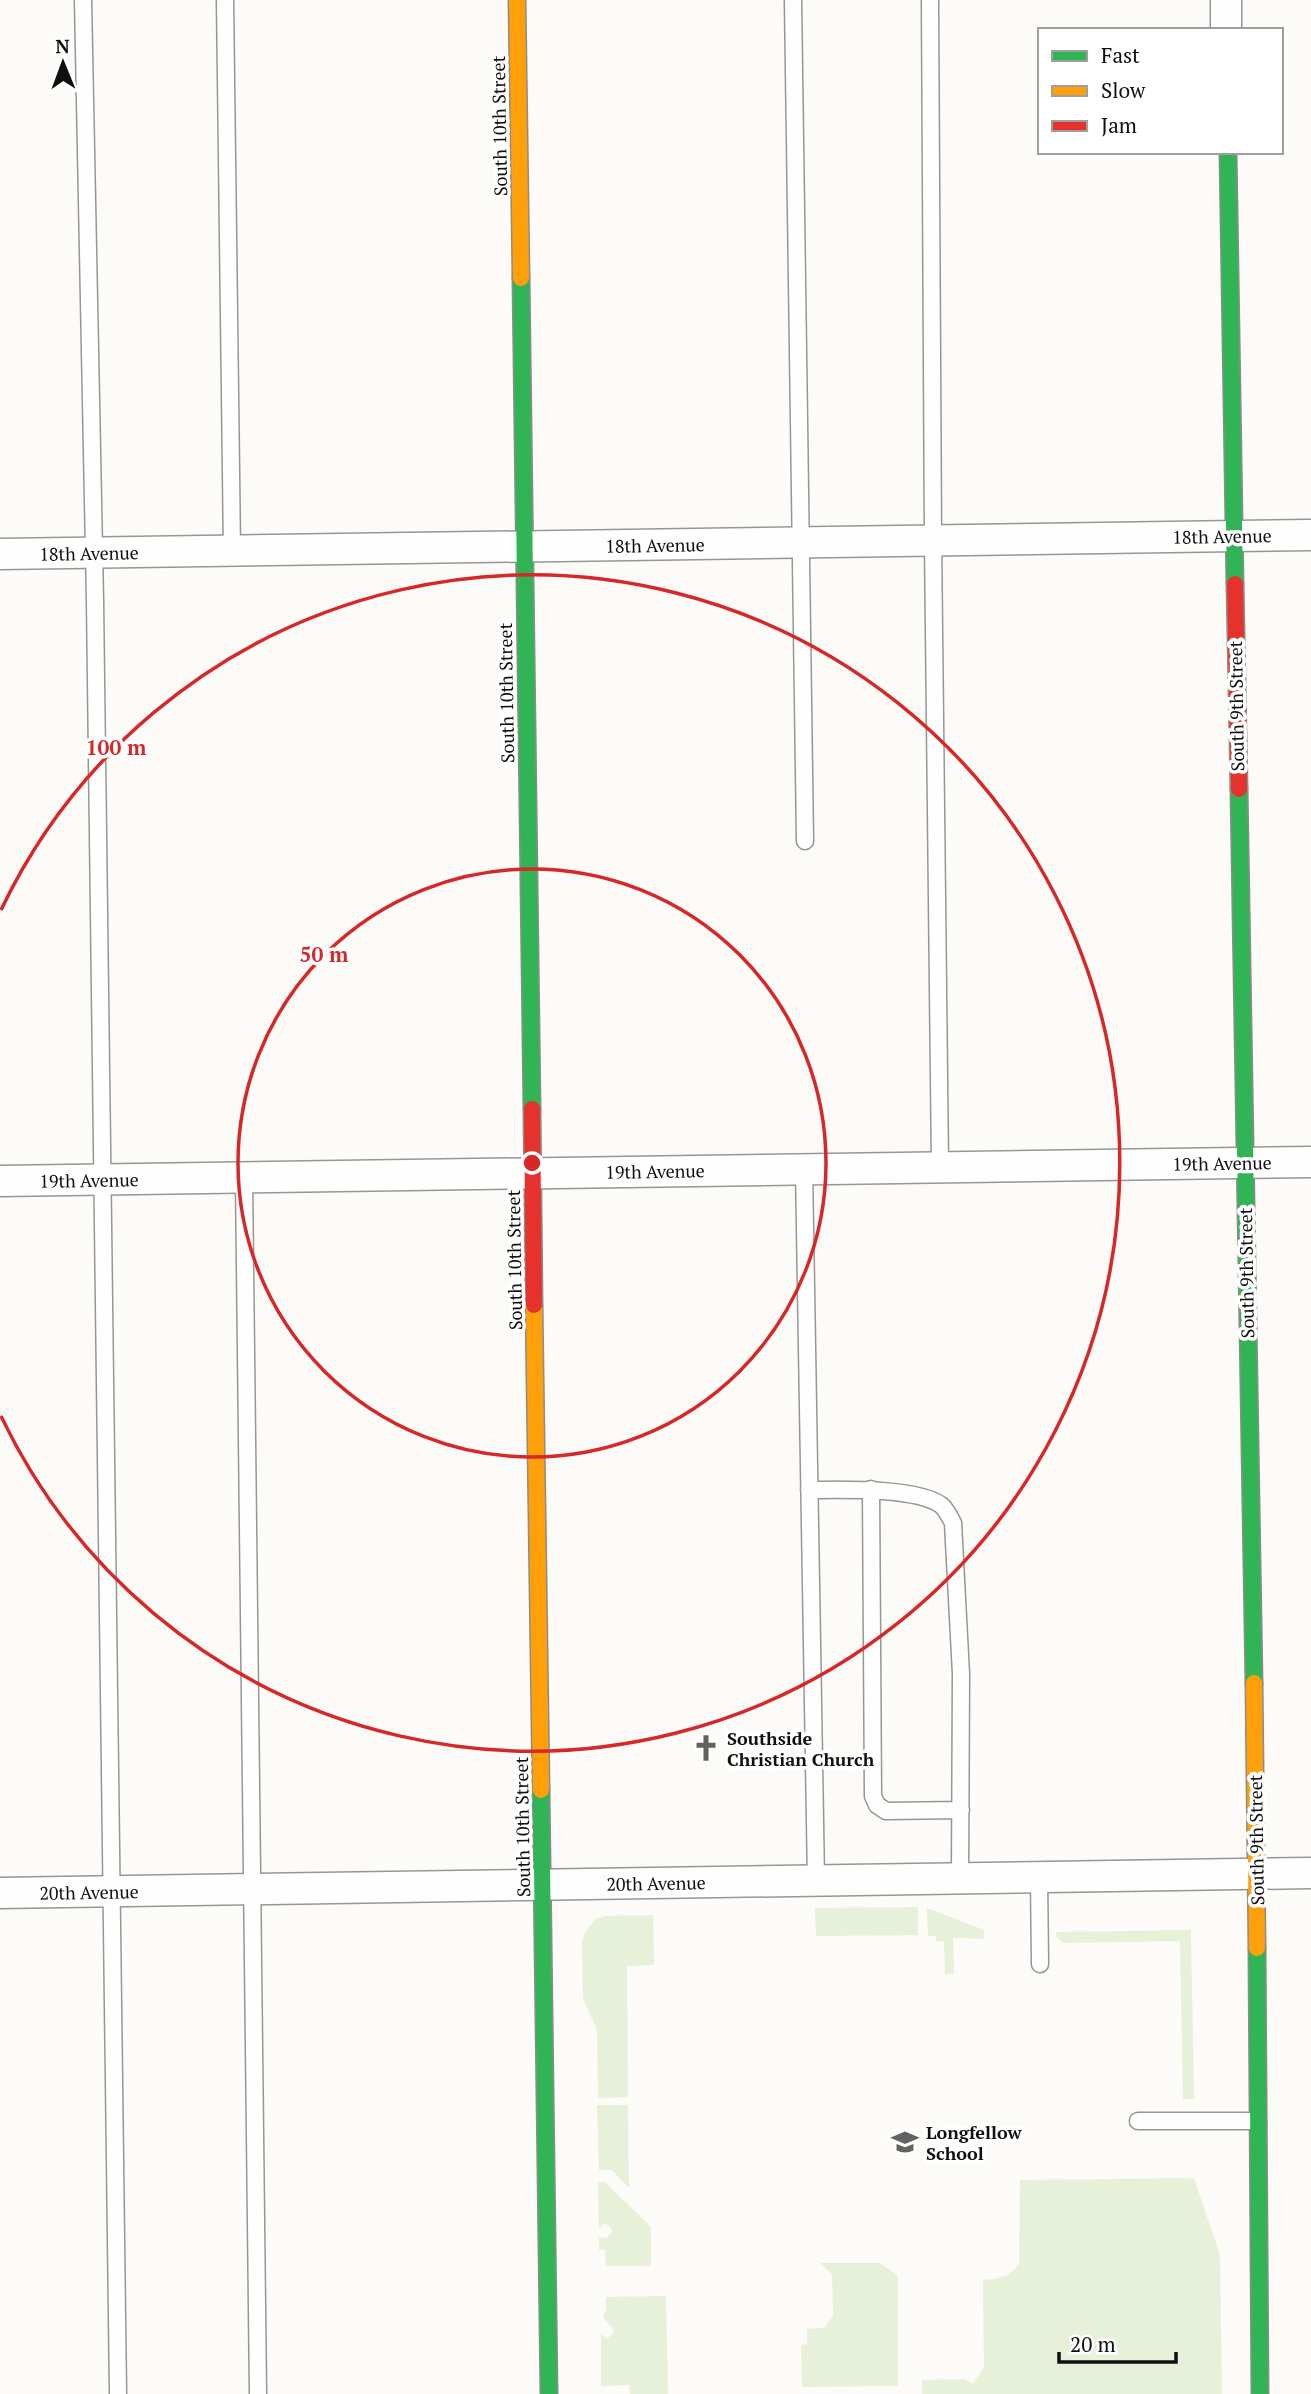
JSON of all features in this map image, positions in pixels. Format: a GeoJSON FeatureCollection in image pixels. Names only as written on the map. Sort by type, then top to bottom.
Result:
{"type":"FeatureCollection","features":[{"type":"Feature","properties":{"kind":"street","name":"South 10th Street"},"geometry":{"type":"LineString","coordinates":[[517,0],[549,2394]]}},
{"type":"Feature","properties":{"kind":"street"},"geometry":{"type":"LineString","coordinates":[[1226,0],[1226,28]]}},
{"type":"Feature","properties":{"kind":"street","name":"South 9th Street"},"geometry":{"type":"LineString","coordinates":[[1228,154],[1257,1874],[1261,2394]]}},
{"type":"Feature","properties":{"kind":"street","name":"18th Avenue"},"geometry":{"type":"LineString","coordinates":[[0,554],[1311,535]]}},
{"type":"Feature","properties":{"kind":"street","name":"19th Avenue"},"geometry":{"type":"LineString","coordinates":[[0,1181],[1311,1162]]}},
{"type":"Feature","properties":{"kind":"street","name":"20th Avenue"},"geometry":{"type":"LineString","coordinates":[[0,1893],[1311,1873]]}},
{"type":"Feature","properties":{"kind":"lane"},"geometry":{"type":"LineString","coordinates":[[83,0],[94,553],[118,2394]]}},
{"type":"Feature","properties":{"kind":"lane"},"geometry":{"type":"LineString","coordinates":[[225,0],[232,551]]}},
{"type":"Feature","properties":{"kind":"lane"},"geometry":{"type":"LineString","coordinates":[[793,0],[805,841]]}},
{"type":"Feature","properties":{"kind":"lane"},"geometry":{"type":"LineString","coordinates":[[930,0],[940,1167]]}},
{"type":"Feature","properties":{"kind":"lane"},"geometry":{"type":"LineString","coordinates":[[804,1169],[816,1881]]}},
{"type":"Feature","properties":{"kind":"lane"},"geometry":{"type":"LineString","coordinates":[[244,1178],[258,2394]]}},
{"type":"Feature","properties":{"kind":"lane"},"geometry":{"type":"LineString","coordinates":[[810,1490],[871,1489],[928,1498],[943,1506],[953,1523],[961,1674],[960,1878]]}},
{"type":"Feature","properties":{"kind":"lane"},"geometry":{"type":"LineString","coordinates":[[871,1489],[873,1796],[877,1805],[886,1811],[961,1811]]}},
{"type":"Feature","properties":{"kind":"lane"},"geometry":{"type":"LineString","coordinates":[[1039,1877],[1040,1964]]}},
{"type":"Feature","properties":{"kind":"lane"},"geometry":{"type":"LineString","coordinates":[[1138,2121],[1258,2120]]}},
{"type":"Feature","properties":{"kind":"green space"},"geometry":{"type":"Polygon","coordinates":[[[918,1907],[918,1935],[816,1936],[815,1908],[918,1907]]]}},
{"type":"Feature","properties":{"kind":"green space"},"geometry":{"type":"Polygon","coordinates":[[[927,1908],[984,1930],[984,1939],[953,1938],[954,1974],[945,1974],[944,1942],[936,1941],[936,1936],[928,1936],[927,1908]]]}},
{"type":"Feature","properties":{"kind":"green space"},"geometry":{"type":"Polygon","coordinates":[[[653,1915],[654,1965],[627,1966],[628,2097],[598,2098],[597,2030],[583,1999],[582,1942],[585,1932],[596,1919],[605,1916],[653,1915]]]}},
{"type":"Feature","properties":{"kind":"green space"},"geometry":{"type":"Polygon","coordinates":[[[1191,1930],[1194,2099],[1183,2099],[1180,1941],[1063,1943],[1056,1932],[1191,1930]]]}},
{"type":"Feature","properties":{"kind":"green space"},"geometry":{"type":"Polygon","coordinates":[[[597,2105],[628,2105],[629,2188],[612,2170],[599,2170],[597,2105]]]}},
{"type":"Feature","properties":{"kind":"green space"},"geometry":{"type":"Polygon","coordinates":[[[1194,2178],[1220,2255],[1222,2394],[922,2394],[922,2380],[964,2379],[973,2384],[984,2367],[983,2280],[1008,2275],[1019,2263],[1020,2180],[1194,2178]]]}},
{"type":"Feature","properties":{"kind":"green space"},"geometry":{"type":"Polygon","coordinates":[[[598,2182],[605,2182],[651,2227],[651,2266],[606,2266],[605,2250],[599,2250],[599,2237],[607,2238],[613,2230],[605,2223],[599,2229],[598,2182]]]}},
{"type":"Feature","properties":{"kind":"green space"},"geometry":{"type":"Polygon","coordinates":[[[820,2263],[880,2263],[898,2276],[898,2386],[802,2387],[801,2345],[807,2344],[807,2329],[824,2328],[833,2316],[832,2274],[820,2263]]]}},
{"type":"Feature","properties":{"kind":"green space"},"geometry":{"type":"Polygon","coordinates":[[[666,2296],[668,2394],[630,2394],[629,2385],[601,2386],[601,2334],[607,2339],[615,2331],[603,2317],[606,2297],[666,2296]]]}},
{"type":"Feature","properties":{"kind":"traffic: fast"},"geometry":{"type":"LineString","coordinates":[[1228,154],[1235,584]]}},
{"type":"Feature","properties":{"kind":"traffic: fast"},"geometry":{"type":"LineString","coordinates":[[521,278],[532,1109]]}},
{"type":"Feature","properties":{"kind":"traffic: fast"},"geometry":{"type":"LineString","coordinates":[[1239,789],[1254,1683]]}},
{"type":"Feature","properties":{"kind":"traffic: fast"},"geometry":{"type":"LineString","coordinates":[[541,1790],[549,2394]]}},
{"type":"Feature","properties":{"kind":"traffic: fast"},"geometry":{"type":"LineString","coordinates":[[1257,1948],[1260,2394]]}},
{"type":"Feature","properties":{"kind":"traffic: slow"},"geometry":{"type":"LineString","coordinates":[[517,0],[521,278]]}},
{"type":"Feature","properties":{"kind":"traffic: slow"},"geometry":{"type":"LineString","coordinates":[[534,1305],[541,1790]]}},
{"type":"Feature","properties":{"kind":"traffic: slow"},"geometry":{"type":"LineString","coordinates":[[1254,1683],[1257,1948]]}},
{"type":"Feature","properties":{"kind":"traffic: jam"},"geometry":{"type":"LineString","coordinates":[[1235,584],[1239,789]]}},
{"type":"Feature","properties":{"kind":"traffic: jam"},"geometry":{"type":"LineString","coordinates":[[532,1109],[534,1305]]}},
{"type":"Feature","properties":{"kind":"place","name":"Southside Christian Church"},"geometry":{"type":"Point","coordinates":[706,1748]}},
{"type":"Feature","properties":{"kind":"place","name":"Longfellow School"},"geometry":{"type":"Point","coordinates":[905,2142]}}]}
